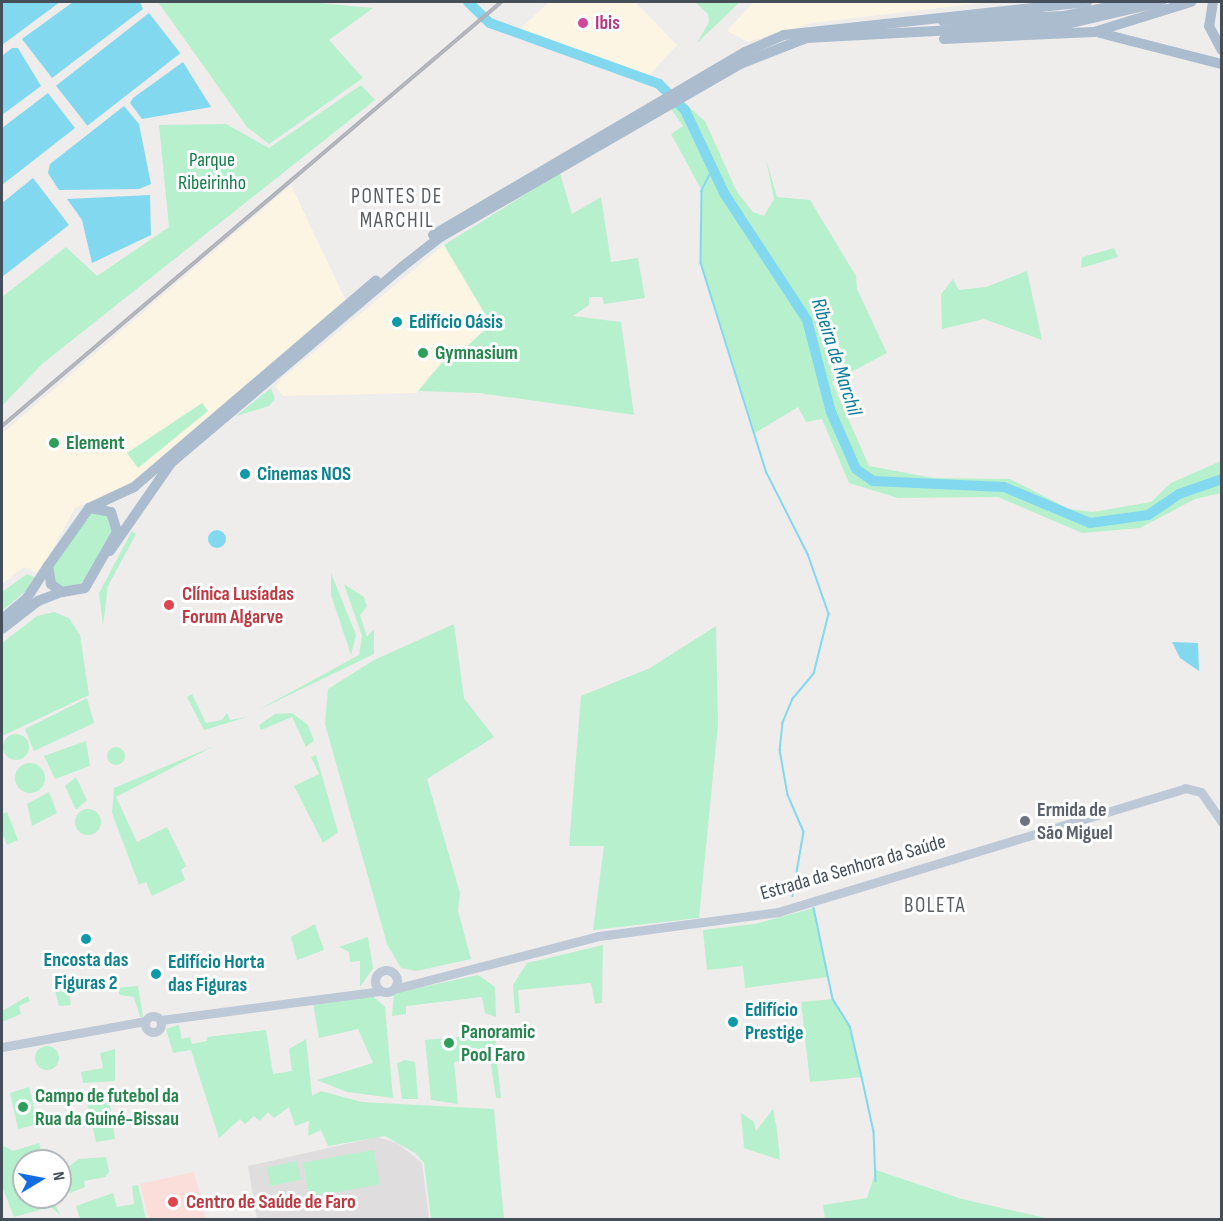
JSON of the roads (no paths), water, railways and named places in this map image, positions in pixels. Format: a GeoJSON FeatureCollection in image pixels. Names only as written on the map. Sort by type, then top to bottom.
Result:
{"type":"FeatureCollection","features":[{"type":"Feature","properties":{"kind":"main road"},"geometry":{"type":"LineString","coordinates":[[2,620],[27,598],[89,507],[134,487],[437,231],[784,35],[1043,4],[1087,2]]}},
{"type":"Feature","properties":{"kind":"main road"},"geometry":{"type":"LineString","coordinates":[[912,20],[1064,16],[1133,2]]}},
{"type":"Feature","properties":{"kind":"main road"},"geometry":{"type":"LineString","coordinates":[[681,93],[786,43],[1067,24],[1161,2]]}},
{"type":"Feature","properties":{"kind":"main road"},"geometry":{"type":"LineString","coordinates":[[906,36],[1008,40],[1094,32],[1191,2]]}},
{"type":"Feature","properties":{"kind":"main road"},"geometry":{"type":"LineString","coordinates":[[1213,2],[1209,26],[1221,50]]}},
{"type":"Feature","properties":{"kind":"main road"},"geometry":{"type":"LineString","coordinates":[[1094,32],[1151,42],[1221,64]]}},
{"type":"Feature","properties":{"kind":"main road"},"geometry":{"type":"LineString","coordinates":[[2,629],[38,601],[62,592],[85,588],[171,463],[402,267],[439,238],[663,103]]}},
{"type":"Feature","properties":{"kind":"main road"},"geometry":{"type":"LineString","coordinates":[[89,507],[107,509],[116,520],[110,551]]}},
{"type":"Feature","properties":{"kind":"main road"},"geometry":{"type":"LineString","coordinates":[[45,570],[51,584],[62,592]]}},
{"type":"Feature","properties":{"kind":"street","name":"Estrada da Senhora da Saúde"},"geometry":{"type":"LineString","coordinates":[[358,992],[394,989],[437,976],[599,936],[778,912],[1185,788],[1201,792],[1221,822]]}},
{"type":"Feature","properties":{"kind":"street"},"geometry":{"type":"LineString","coordinates":[[2,1047],[145,1021],[151,1016],[161,1020],[358,992],[384,970],[437,976]]}},
{"type":"Feature","properties":{"kind":"street"},"geometry":{"type":"LineString","coordinates":[[393,972],[394,989]]}},
{"type":"Feature","properties":{"kind":"street"},"geometry":{"type":"LineString","coordinates":[[376,977],[380,991]]}},
{"type":"Feature","properties":{"kind":"street"},"geometry":{"type":"LineString","coordinates":[[145,1021],[154,1032],[161,1020]]}},
{"type":"Feature","properties":{"kind":"water"},"geometry":{"type":"Polygon","coordinates":[[[2,2],[60,2],[2,45],[2,2]]]}},
{"type":"Feature","properties":{"kind":"water"},"geometry":{"type":"Polygon","coordinates":[[[73,2],[140,2],[143,9],[52,78],[22,39],[73,2]]]}},
{"type":"Feature","properties":{"kind":"water"},"geometry":{"type":"Polygon","coordinates":[[[149,13],[180,53],[87,126],[56,86],[149,13]]]}},
{"type":"Feature","properties":{"kind":"water"},"geometry":{"type":"Polygon","coordinates":[[[12,48],[18,48],[41,86],[2,115],[2,56],[12,48]]]}},
{"type":"Feature","properties":{"kind":"water"},"geometry":{"type":"Polygon","coordinates":[[[183,62],[211,107],[142,119],[130,103],[133,98],[183,62]]]}},
{"type":"Feature","properties":{"kind":"water"},"geometry":{"type":"Polygon","coordinates":[[[48,93],[75,128],[2,185],[2,128],[48,93]]]}},
{"type":"Feature","properties":{"kind":"water"},"geometry":{"type":"Polygon","coordinates":[[[124,106],[139,124],[151,184],[139,189],[59,190],[48,173],[50,164],[124,106]]]}},
{"type":"Feature","properties":{"kind":"water"},"geometry":{"type":"Polygon","coordinates":[[[33,178],[69,225],[2,277],[2,203],[33,178]]]}},
{"type":"Feature","properties":{"kind":"water"},"geometry":{"type":"Polygon","coordinates":[[[150,195],[151,235],[92,263],[82,220],[67,199],[150,195]]]}},
{"type":"Feature","properties":{"kind":"water"},"geometry":{"type":"Polygon","coordinates":[[[217,530],[223,533],[226,539],[223,545],[217,548],[211,545],[208,539],[211,533],[217,530]]]}},
{"type":"Feature","properties":{"kind":"water"},"geometry":{"type":"Polygon","coordinates":[[[1172,642],[1198,643],[1199,671],[1180,658],[1172,642]]]}},
{"type":"Feature","properties":{"kind":"waterway","name":"Ribeira de Marchil"},"geometry":{"type":"LineString","coordinates":[[468,2],[490,23],[659,84],[685,110],[724,193],[807,320],[831,412],[856,469],[873,481],[1004,487],[1090,523],[1148,515],[1179,494],[1222,479]]}},
{"type":"Feature","properties":{"kind":"waterway"},"geometry":{"type":"LineString","coordinates":[[713,169],[702,191],[701,263],[767,473],[808,554],[829,614],[814,674],[793,699],[783,723],[780,750],[788,795],[804,832],[793,896]]}},
{"type":"Feature","properties":{"kind":"waterway"},"geometry":{"type":"LineString","coordinates":[[814,908],[833,999],[850,1026],[862,1077],[874,1132],[876,1181]]}},
{"type":"Feature","properties":{"kind":"railway"},"geometry":{"type":"LineString","coordinates":[[2,426],[501,2]]}},
{"type":"Feature","properties":{"kind":"place","name":"Ibis"},"geometry":{"type":"Point","coordinates":[583,23]}},
{"type":"Feature","properties":{"kind":"place","name":"Edifício Oásis"},"geometry":{"type":"Point","coordinates":[397,322]}},
{"type":"Feature","properties":{"kind":"place","name":"Gymnasium"},"geometry":{"type":"Point","coordinates":[423,353]}},
{"type":"Feature","properties":{"kind":"place","name":"Element"},"geometry":{"type":"Point","coordinates":[54,443]}},
{"type":"Feature","properties":{"kind":"place","name":"Cinemas NOS"},"geometry":{"type":"Point","coordinates":[245,474]}},
{"type":"Feature","properties":{"kind":"place","name":"Clínica Lusíadas Forum Algarve"},"geometry":{"type":"Point","coordinates":[169,605]}},
{"type":"Feature","properties":{"kind":"place","name":"Ermida de São Miguel"},"geometry":{"type":"Point","coordinates":[1025,821]}},
{"type":"Feature","properties":{"kind":"place","name":"Encosta das Figuras 2"},"geometry":{"type":"Point","coordinates":[86,939]}},
{"type":"Feature","properties":{"kind":"place","name":"Edifício Horta das Figuras"},"geometry":{"type":"Point","coordinates":[156,974]}},
{"type":"Feature","properties":{"kind":"place","name":"Edifício Prestige"},"geometry":{"type":"Point","coordinates":[733,1022]}},
{"type":"Feature","properties":{"kind":"place","name":"Panoramic Pool Faro"},"geometry":{"type":"Point","coordinates":[449,1043]}},
{"type":"Feature","properties":{"kind":"place","name":"Campo de futebol da Rua da Guiné-Bissau"},"geometry":{"type":"Point","coordinates":[23,1107]}},
{"type":"Feature","properties":{"kind":"place","name":"Centro de Saúde de Faro"},"geometry":{"type":"Point","coordinates":[173,1202]}},
{"type":"Feature","properties":{"kind":"district","name":"PONTES DE MARCHIL"},"geometry":{"type":"Point","coordinates":[397,209]}},
{"type":"Feature","properties":{"kind":"district","name":"BOLETA"},"geometry":{"type":"Point","coordinates":[935,906]}},
{"type":"Feature","properties":{"kind":"park label","name":"Parque Ribeirinho"},"geometry":{"type":"Point","coordinates":[212,172]}}]}
